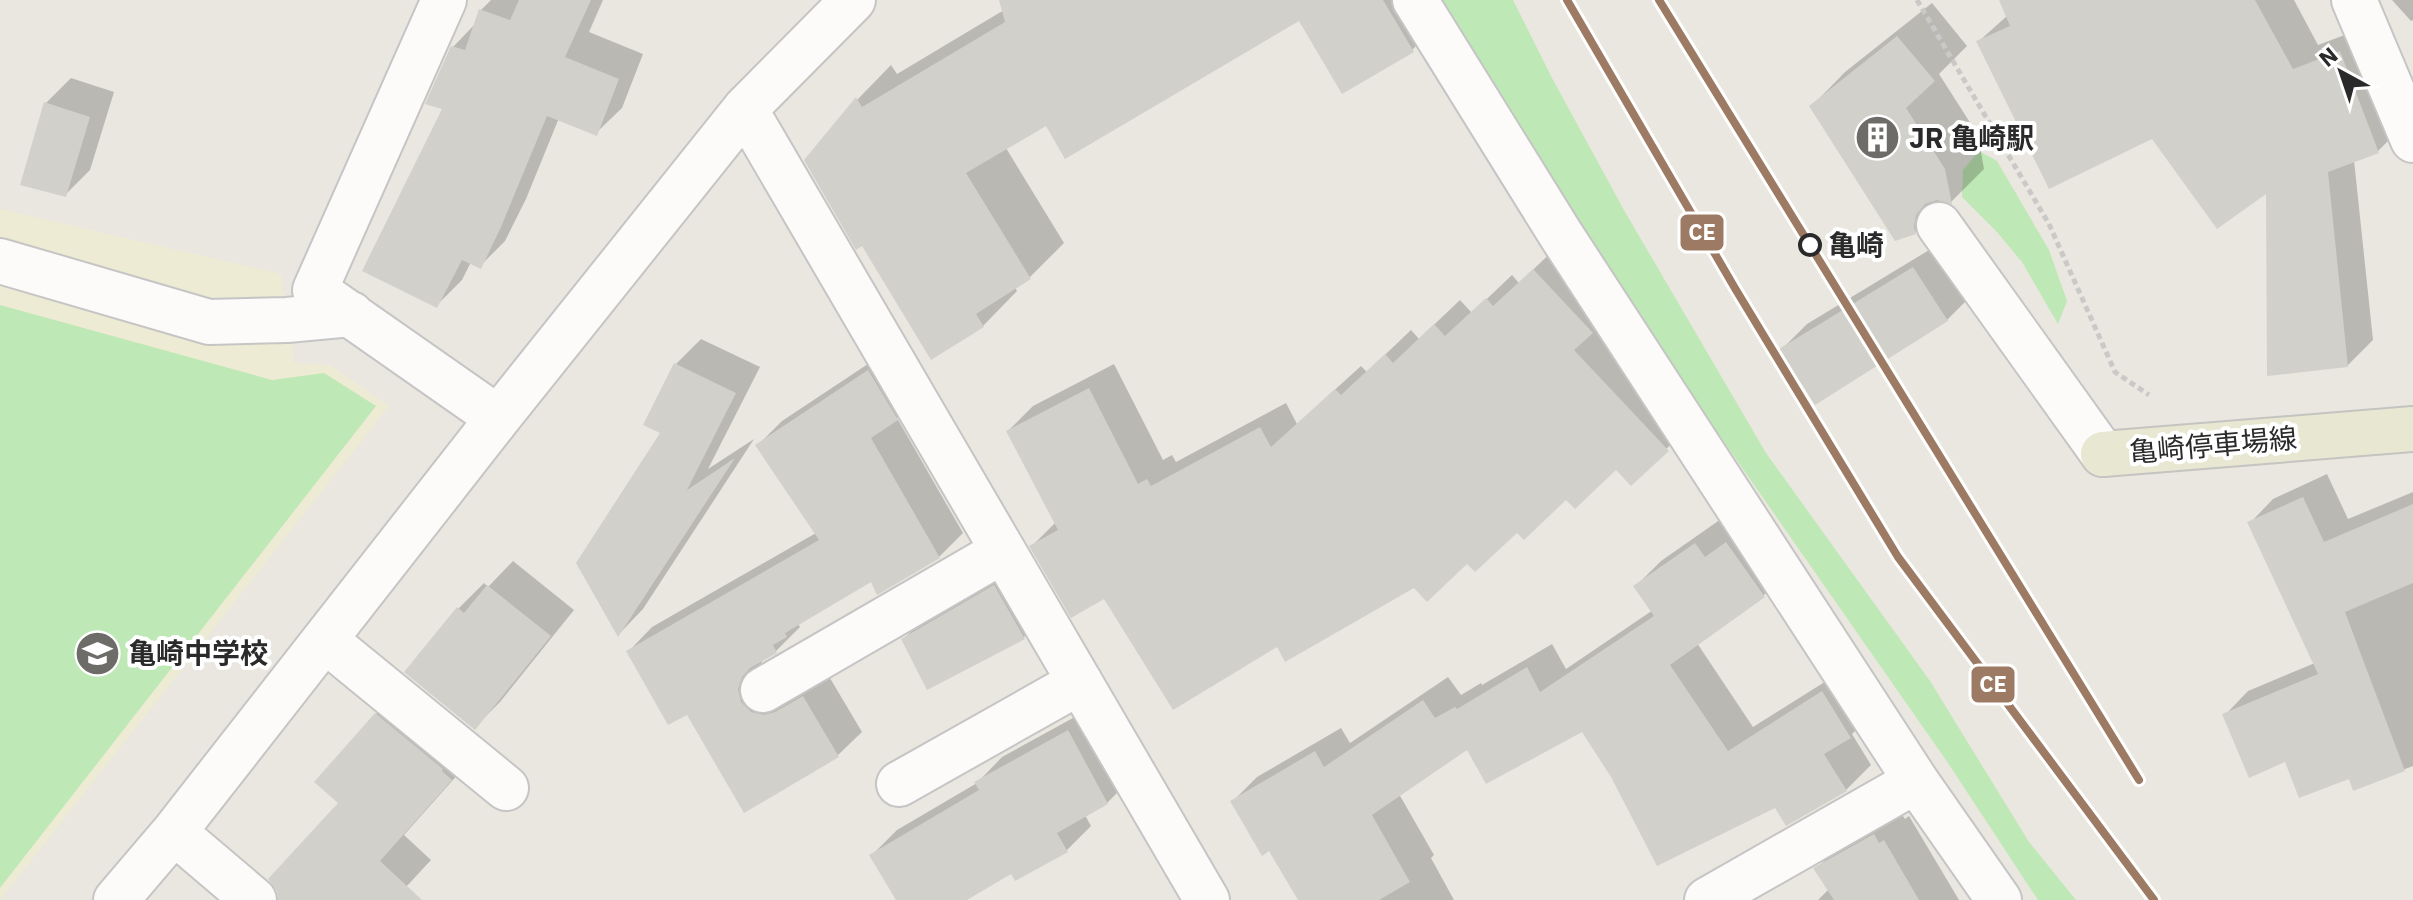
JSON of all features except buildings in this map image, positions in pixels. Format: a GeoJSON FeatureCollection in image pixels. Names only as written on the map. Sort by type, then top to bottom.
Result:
{"type":"FeatureCollection","features":[{"type":"Feature","properties":{"kind":"main road","name":"亀崎停車場線"},"geometry":{"type":"LineString","coordinates":[[2103,454],[2413,429]]}},
{"type":"Feature","properties":{"kind":"street"},"geometry":{"type":"LineString","coordinates":[[444,0],[315,290],[498,418]]}},
{"type":"Feature","properties":{"kind":"street"},"geometry":{"type":"LineString","coordinates":[[116,900],[174,832],[745,109],[853,0]]}},
{"type":"Feature","properties":{"kind":"street"},"geometry":{"type":"LineString","coordinates":[[1415,0],[1561,235],[1916,781],[1999,900]]}},
{"type":"Feature","properties":{"kind":"street"},"geometry":{"type":"LineString","coordinates":[[2354,0],[2409,120]]}},
{"type":"Feature","properties":{"kind":"street"},"geometry":{"type":"LineString","coordinates":[[745,109],[1207,900]]}},
{"type":"Feature","properties":{"kind":"street","name":"亀崎停車場線"},"geometry":{"type":"LineString","coordinates":[[1939,225],[2103,454]]}},
{"type":"Feature","properties":{"kind":"street"},"geometry":{"type":"LineString","coordinates":[[0,261],[209,322],[351,314]]}},
{"type":"Feature","properties":{"kind":"street"},"geometry":{"type":"LineString","coordinates":[[763,690],[1003,551]]}},
{"type":"Feature","properties":{"kind":"street"},"geometry":{"type":"LineString","coordinates":[[325,640],[506,788]]}},
{"type":"Feature","properties":{"kind":"street"},"geometry":{"type":"LineString","coordinates":[[899,784],[1080,682]]}},
{"type":"Feature","properties":{"kind":"street"},"geometry":{"type":"LineString","coordinates":[[1707,900],[1916,781]]}},
{"type":"Feature","properties":{"kind":"street"},"geometry":{"type":"LineString","coordinates":[[174,832],[254,900]]}},
{"type":"Feature","properties":{"kind":"path"},"geometry":{"type":"LineString","coordinates":[[1917,0],[2049,224],[2115,372],[2161,403]]}},
{"type":"Feature","properties":{"kind":"shaded area","name":"亀崎中学校"},"geometry":{"type":"Polygon","coordinates":[[[0,209],[281,274],[294,363],[330,365],[389,406],[0,900],[0,209]]]}},
{"type":"Feature","properties":{"kind":"green space"},"geometry":{"type":"Polygon","coordinates":[[[1440,0],[1513,0],[1625,212],[1766,453],[1930,681],[2029,842],[2076,900],[2038,900],[1948,763],[1568,218],[1440,0]]]}},
{"type":"Feature","properties":{"kind":"green space"},"geometry":{"type":"Polygon","coordinates":[[[1979,151],[1997,161],[2049,250],[2067,301],[2058,324],[2022,262],[1962,197],[1963,170],[1979,151]]]}},
{"type":"Feature","properties":{"kind":"green space","name":"亀崎中学校"},"geometry":{"type":"Polygon","coordinates":[[[0,305],[272,380],[324,373],[376,406],[0,888],[0,305]]]}},
{"type":"Feature","properties":{"kind":"transit line","name":"CE"},"geometry":{"type":"LineString","coordinates":[[1567,0],[1736,290],[1898,557],[2154,900]]}},
{"type":"Feature","properties":{"kind":"transit line","name":"CE"},"geometry":{"type":"LineString","coordinates":[[1659,0],[2139,780]]}},
{"type":"Feature","properties":{"kind":"place","name":"JR 亀崎駅"},"geometry":{"type":"Point","coordinates":[1878,138]}},
{"type":"Feature","properties":{"kind":"place","name":"亀崎"},"geometry":{"type":"Point","coordinates":[1810,245]}},
{"type":"Feature","properties":{"kind":"place","name":"亀崎中学校"},"geometry":{"type":"Point","coordinates":[97,653]}}]}
